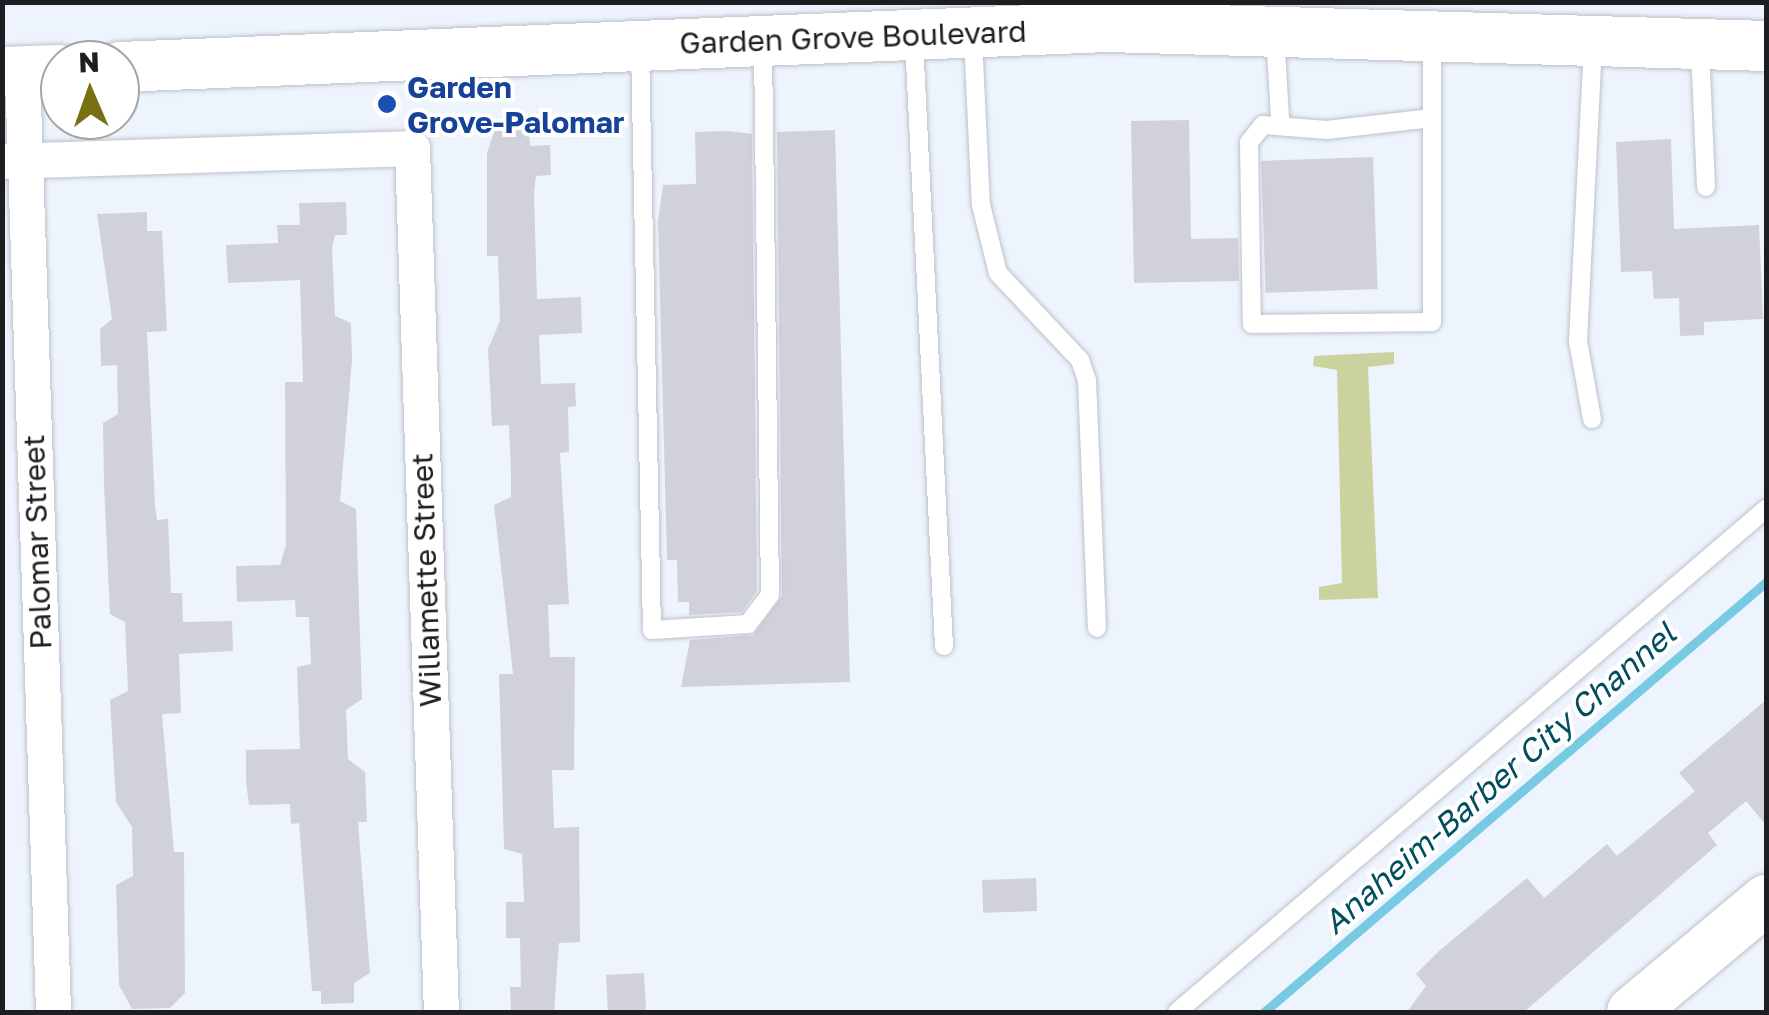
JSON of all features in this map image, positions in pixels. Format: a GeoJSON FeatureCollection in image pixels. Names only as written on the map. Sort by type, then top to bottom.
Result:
{"type":"FeatureCollection","features":[{"type":"Feature","properties":{"kind":"main road","name":"Garden Grove Boulevard"},"geometry":{"type":"LineString","coordinates":[[140,67],[972,32],[1274,28],[1766,46]]}},
{"type":"Feature","properties":{"kind":"main road"},"geometry":{"type":"LineString","coordinates":[[1632,1012],[1766,900]]}},
{"type":"Feature","properties":{"kind":"street","name":"Palomar Street"},"geometry":{"type":"LineString","coordinates":[[28,71],[14,161],[52,1012]]}},
{"type":"Feature","properties":{"kind":"street","name":"Willamette Street"},"geometry":{"type":"LineString","coordinates":[[14,161],[412,148],[442,1012]]}},
{"type":"Feature","properties":{"kind":"lane"},"geometry":{"type":"LineString","coordinates":[[1274,28],[1280,120]]}},
{"type":"Feature","properties":{"kind":"lane"},"geometry":{"type":"LineString","coordinates":[[972,32],[981,205],[998,272],[1080,360],[1087,380],[1097,628]]}},
{"type":"Feature","properties":{"kind":"lane"},"geometry":{"type":"LineString","coordinates":[[1432,34],[1432,118],[1432,322],[1252,324],[1249,142],[1280,120],[1327,130],[1432,118]]}},
{"type":"Feature","properties":{"kind":"lane"},"geometry":{"type":"LineString","coordinates":[[914,35],[944,646]]}},
{"type":"Feature","properties":{"kind":"lane"},"geometry":{"type":"LineString","coordinates":[[1592,419],[1578,341],[1593,39]]}},
{"type":"Feature","properties":{"kind":"lane"},"geometry":{"type":"LineString","coordinates":[[640,46],[652,630],[748,624],[770,595],[763,41]]}},
{"type":"Feature","properties":{"kind":"lane"},"geometry":{"type":"LineString","coordinates":[[1700,43],[1706,187]]}},
{"type":"Feature","properties":{"kind":"lane"},"geometry":{"type":"LineString","coordinates":[[1177,1012],[1766,509]]}},
{"type":"Feature","properties":{"kind":"green space"},"geometry":{"type":"Polygon","coordinates":[[[1394,352],[1394,364],[1368,367],[1378,598],[1319,600],[1319,587],[1342,583],[1337,370],[1313,366],[1314,356],[1394,352]]]}},
{"type":"Feature","properties":{"kind":"building"},"geometry":{"type":"Polygon","coordinates":[[[1189,120],[1191,239],[1238,238],[1239,281],[1134,283],[1131,121],[1189,120]]]}},
{"type":"Feature","properties":{"kind":"building"},"geometry":{"type":"Polygon","coordinates":[[[529,125],[530,146],[550,145],[551,175],[536,176],[534,192],[537,299],[581,297],[582,333],[539,335],[541,384],[575,383],[576,406],[568,407],[569,452],[560,453],[569,604],[548,605],[550,657],[575,657],[574,770],[552,770],[554,828],[579,827],[580,942],[559,943],[554,1012],[511,1012],[510,987],[521,987],[520,938],[506,938],[506,902],[524,902],[522,854],[504,849],[499,674],[513,674],[494,505],[511,497],[511,474],[509,425],[492,426],[488,349],[500,321],[498,256],[487,256],[487,153],[496,126],[529,125]]]}},
{"type":"Feature","properties":{"kind":"building"},"geometry":{"type":"Polygon","coordinates":[[[835,130],[850,682],[681,687],[690,640],[753,635],[782,596],[777,132],[835,130]]]}},
{"type":"Feature","properties":{"kind":"building"},"geometry":{"type":"Polygon","coordinates":[[[695,132],[752,134],[757,591],[742,612],[689,615],[689,602],[678,602],[677,560],[667,560],[658,221],[663,185],[696,184],[695,132]]]}},
{"type":"Feature","properties":{"kind":"building"},"geometry":{"type":"Polygon","coordinates":[[[1671,139],[1674,229],[1759,225],[1763,319],[1704,322],[1704,335],[1680,336],[1679,298],[1654,299],[1652,271],[1621,272],[1616,142],[1671,139]]]}},
{"type":"Feature","properties":{"kind":"building"},"geometry":{"type":"Polygon","coordinates":[[[1373,157],[1378,289],[1266,293],[1261,161],[1373,157]]]}},
{"type":"Feature","properties":{"kind":"building"},"geometry":{"type":"Polygon","coordinates":[[[346,202],[347,235],[335,235],[332,248],[335,316],[351,323],[352,360],[340,501],[356,509],[362,699],[346,710],[348,759],[365,772],[367,822],[358,822],[370,973],[354,983],[354,1003],[321,1004],[321,991],[312,991],[299,823],[291,824],[290,804],[249,805],[246,781],[246,750],[300,749],[297,667],[311,664],[309,617],[296,617],[295,600],[237,602],[236,566],[280,565],[286,545],[285,382],[303,382],[300,280],[228,283],[226,245],[278,243],[277,225],[300,225],[299,203],[346,202]]]}},
{"type":"Feature","properties":{"kind":"building"},"geometry":{"type":"Polygon","coordinates":[[[147,212],[147,231],[162,231],[167,331],[147,332],[155,505],[157,520],[168,519],[171,593],[182,593],[183,622],[232,621],[233,651],[179,654],[181,713],[162,714],[174,852],[184,852],[185,993],[170,1008],[132,1009],[119,985],[116,885],[133,876],[132,827],[116,802],[110,700],[128,691],[125,622],[110,614],[104,485],[103,423],[118,414],[117,365],[101,366],[100,329],[112,319],[97,214],[147,212]]]}},
{"type":"Feature","properties":{"kind":"building"},"geometry":{"type":"Polygon","coordinates":[[[1766,700],[1766,825],[1746,801],[1708,833],[1717,845],[1524,1012],[1407,1012],[1426,986],[1416,974],[1439,951],[1527,878],[1544,898],[1607,844],[1617,856],[1695,791],[1679,773],[1766,700]]]}},
{"type":"Feature","properties":{"kind":"building"},"geometry":{"type":"Polygon","coordinates":[[[1036,878],[1037,911],[983,913],[982,880],[1036,878]]]}},
{"type":"Feature","properties":{"kind":"building"},"geometry":{"type":"Polygon","coordinates":[[[644,973],[646,1012],[608,1012],[606,975],[644,973]]]}},
{"type":"Feature","properties":{"kind":"waterway","name":"Anaheim-Barber City Channel"},"geometry":{"type":"LineString","coordinates":[[1264,1012],[1766,582]]}},
{"type":"Feature","properties":{"kind":"place","name":"Garden Grove-Palomar"},"geometry":{"type":"Point","coordinates":[387,104]}}]}
